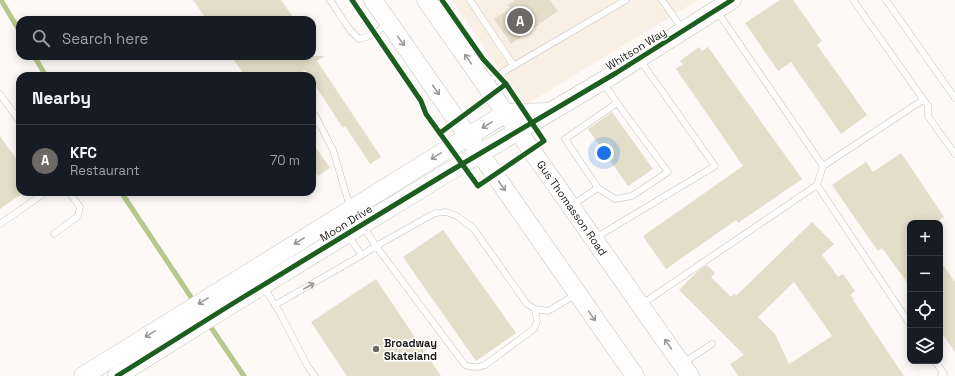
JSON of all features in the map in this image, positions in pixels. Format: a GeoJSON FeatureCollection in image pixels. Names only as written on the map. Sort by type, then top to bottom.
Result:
{"type":"FeatureCollection","features":[{"type":"Feature","properties":{"kind":"street"},"geometry":{"type":"LineString","coordinates":[[372,0],[635,376]]}},
{"type":"Feature","properties":{"kind":"street","name":"Gus Thomasson Road"},"geometry":{"type":"LineString","coordinates":[[426,0],[686,370]]}},
{"type":"Feature","properties":{"kind":"street","name":"Whitson Way"},"geometry":{"type":"LineString","coordinates":[[550,112],[639,59],[732,0]]}},
{"type":"Feature","properties":{"kind":"street","name":"Moon Drive"},"geometry":{"type":"LineString","coordinates":[[356,217],[480,154],[550,112]]}},
{"type":"Feature","properties":{"kind":"street","name":"Moon Drive"},"geometry":{"type":"LineString","coordinates":[[117,376],[232,304],[258,278],[356,217],[468,136],[506,113],[550,112]]}},
{"type":"Feature","properties":{"kind":"street","name":"Moon Drive"},"geometry":{"type":"LineString","coordinates":[[83,376],[223,288],[258,278]]}},
{"type":"Feature","properties":{"kind":"lane"},"geometry":{"type":"LineString","coordinates":[[339,0],[331,2],[350,30],[359,39],[373,36],[388,23]]}},
{"type":"Feature","properties":{"kind":"lane"},"geometry":{"type":"LineString","coordinates":[[470,0],[514,66]]}},
{"type":"Feature","properties":{"kind":"lane"},"geometry":{"type":"LineString","coordinates":[[485,83],[626,0]]}},
{"type":"Feature","properties":{"kind":"lane"},"geometry":{"type":"LineString","coordinates":[[662,0],[684,30]]}},
{"type":"Feature","properties":{"kind":"lane"},"geometry":{"type":"LineString","coordinates":[[853,0],[928,106],[928,116],[955,154]]}},
{"type":"Feature","properties":{"kind":"lane"},"geometry":{"type":"LineString","coordinates":[[886,0],[955,98]]}},
{"type":"Feature","properties":{"kind":"lane"},"geometry":{"type":"LineString","coordinates":[[716,10],[823,166]]}},
{"type":"Feature","properties":{"kind":"lane"},"geometry":{"type":"LineString","coordinates":[[594,239],[715,166],[639,59]]}},
{"type":"Feature","properties":{"kind":"lane"},"geometry":{"type":"LineString","coordinates":[[603,81],[617,103],[668,172],[632,196],[615,199],[598,188],[565,139],[617,103]]}},
{"type":"Feature","properties":{"kind":"lane"},"geometry":{"type":"LineString","coordinates":[[0,94],[16,116]]}},
{"type":"Feature","properties":{"kind":"lane"},"geometry":{"type":"LineString","coordinates":[[640,305],[817,185],[823,166],[923,100]]}},
{"type":"Feature","properties":{"kind":"lane"},"geometry":{"type":"LineString","coordinates":[[316,117],[332,150],[356,217],[465,365],[471,368],[479,368],[485,365],[534,329],[537,321],[535,309]]}},
{"type":"Feature","properties":{"kind":"lane"},"geometry":{"type":"LineString","coordinates":[[817,185],[907,320]]}},
{"type":"Feature","properties":{"kind":"lane"},"geometry":{"type":"LineString","coordinates":[[570,206],[598,188]]}},
{"type":"Feature","properties":{"kind":"lane"},"geometry":{"type":"LineString","coordinates":[[0,224],[40,196]]}},
{"type":"Feature","properties":{"kind":"lane"},"geometry":{"type":"LineString","coordinates":[[54,234],[78,216],[80,207],[72,196]]}},
{"type":"Feature","properties":{"kind":"lane"},"geometry":{"type":"LineString","coordinates":[[275,305],[435,213],[446,212],[457,216],[473,228],[527,304],[535,309],[548,311],[578,294]]}},
{"type":"Feature","properties":{"kind":"lane"},"geometry":{"type":"LineString","coordinates":[[340,227],[362,255]]}},
{"type":"Feature","properties":{"kind":"lane"},"geometry":{"type":"LineString","coordinates":[[258,278],[315,376]]}},
{"type":"Feature","properties":{"kind":"lane"},"geometry":{"type":"LineString","coordinates":[[686,370],[712,344]]}},
{"type":"Feature","properties":{"kind":"lane"},"geometry":{"type":"LineString","coordinates":[[937,364],[944,374],[941,376]]}},
{"type":"Feature","properties":{"kind":"shaded area"},"geometry":{"type":"Polygon","coordinates":[[[452,0],[698,0],[527,104],[517,96],[452,0]]]}},
{"type":"Feature","properties":{"kind":"building"},"geometry":{"type":"Polygon","coordinates":[[[193,0],[281,0],[292,16],[204,16],[193,0]]]}},
{"type":"Feature","properties":{"kind":"building"},"geometry":{"type":"Polygon","coordinates":[[[515,0],[550,0],[558,11],[511,44],[494,19],[510,8],[507,5],[515,0]]]}},
{"type":"Feature","properties":{"kind":"building"},"geometry":{"type":"Polygon","coordinates":[[[780,0],[793,0],[822,41],[817,45],[867,115],[841,134],[791,62],[778,71],[745,23],[780,0]]]}},
{"type":"Feature","properties":{"kind":"building"},"geometry":{"type":"Polygon","coordinates":[[[699,47],[702,51],[708,47],[802,179],[738,223],[736,220],[666,269],[643,236],[743,166],[676,69],[683,64],[680,61],[699,47]]]}},
{"type":"Feature","properties":{"kind":"building"},"geometry":{"type":"Polygon","coordinates":[[[316,56],[325,56],[317,61],[381,157],[370,164],[345,126],[343,128],[316,87],[316,72],[306,72],[305,70],[302,72],[242,72],[234,60],[316,60],[316,56]]]}},
{"type":"Feature","properties":{"kind":"building"},"geometry":{"type":"Polygon","coordinates":[[[612,112],[653,169],[628,186],[588,129],[612,112]]]}},
{"type":"Feature","properties":{"kind":"building"},"geometry":{"type":"Polygon","coordinates":[[[0,136],[16,158],[16,196],[19,196],[0,209],[0,136]]]}},
{"type":"Feature","properties":{"kind":"building"},"geometry":{"type":"Polygon","coordinates":[[[316,148],[330,168],[318,176],[316,173],[316,148]]]}},
{"type":"Feature","properties":{"kind":"building"},"geometry":{"type":"Polygon","coordinates":[[[901,153],[944,217],[940,220],[907,220],[907,282],[882,248],[878,251],[832,185],[866,162],[873,172],[901,153]]]}},
{"type":"Feature","properties":{"kind":"building"},"geometry":{"type":"Polygon","coordinates":[[[812,222],[834,244],[822,255],[838,277],[843,274],[855,291],[850,295],[904,376],[738,376],[730,364],[744,355],[679,290],[699,270],[707,265],[715,273],[711,277],[731,297],[734,293],[736,296],[812,222]],[[794,282],[758,317],[775,334],[789,364],[832,336],[794,282]]]}},
{"type":"Feature","properties":{"kind":"building"},"geometry":{"type":"Polygon","coordinates":[[[443,230],[516,333],[476,361],[403,257],[443,230]]]}},
{"type":"Feature","properties":{"kind":"building"},"geometry":{"type":"Polygon","coordinates":[[[943,265],[955,282],[955,352],[943,335],[943,265]]]}},
{"type":"Feature","properties":{"kind":"building","name":"Broadway Skateland"},"geometry":{"type":"Polygon","coordinates":[[[376,279],[441,376],[347,376],[311,322],[376,279]]]}},
{"type":"Feature","properties":{"kind":"waterway"},"geometry":{"type":"LineString","coordinates":[[1,0],[16,25]]}},
{"type":"Feature","properties":{"kind":"waterway"},"geometry":{"type":"LineString","coordinates":[[36,60],[44,72]]}},
{"type":"Feature","properties":{"kind":"waterway"},"geometry":{"type":"LineString","coordinates":[[124,196],[195,303]]}},
{"type":"Feature","properties":{"kind":"waterway"},"geometry":{"type":"LineString","coordinates":[[208,323],[244,376]]}},
{"type":"Feature","properties":{"kind":"cycle path"},"geometry":{"type":"LineString","coordinates":[[352,0],[421,101],[426,114],[478,186],[544,141],[506,84],[483,59],[442,0]]}},
{"type":"Feature","properties":{"kind":"cycle path"},"geometry":{"type":"LineString","coordinates":[[117,376],[447,173],[616,73],[732,0]]}},
{"type":"Feature","properties":{"kind":"cycle path"},"geometry":{"type":"LineString","coordinates":[[440,133],[506,84]]}},
{"type":"Feature","properties":{"kind":"place","name":"KFC"},"geometry":{"type":"Point","coordinates":[520,21]}},
{"type":"Feature","properties":{"kind":"place","name":"Broadway Skateland"},"geometry":{"type":"Point","coordinates":[376,349]}}]}
